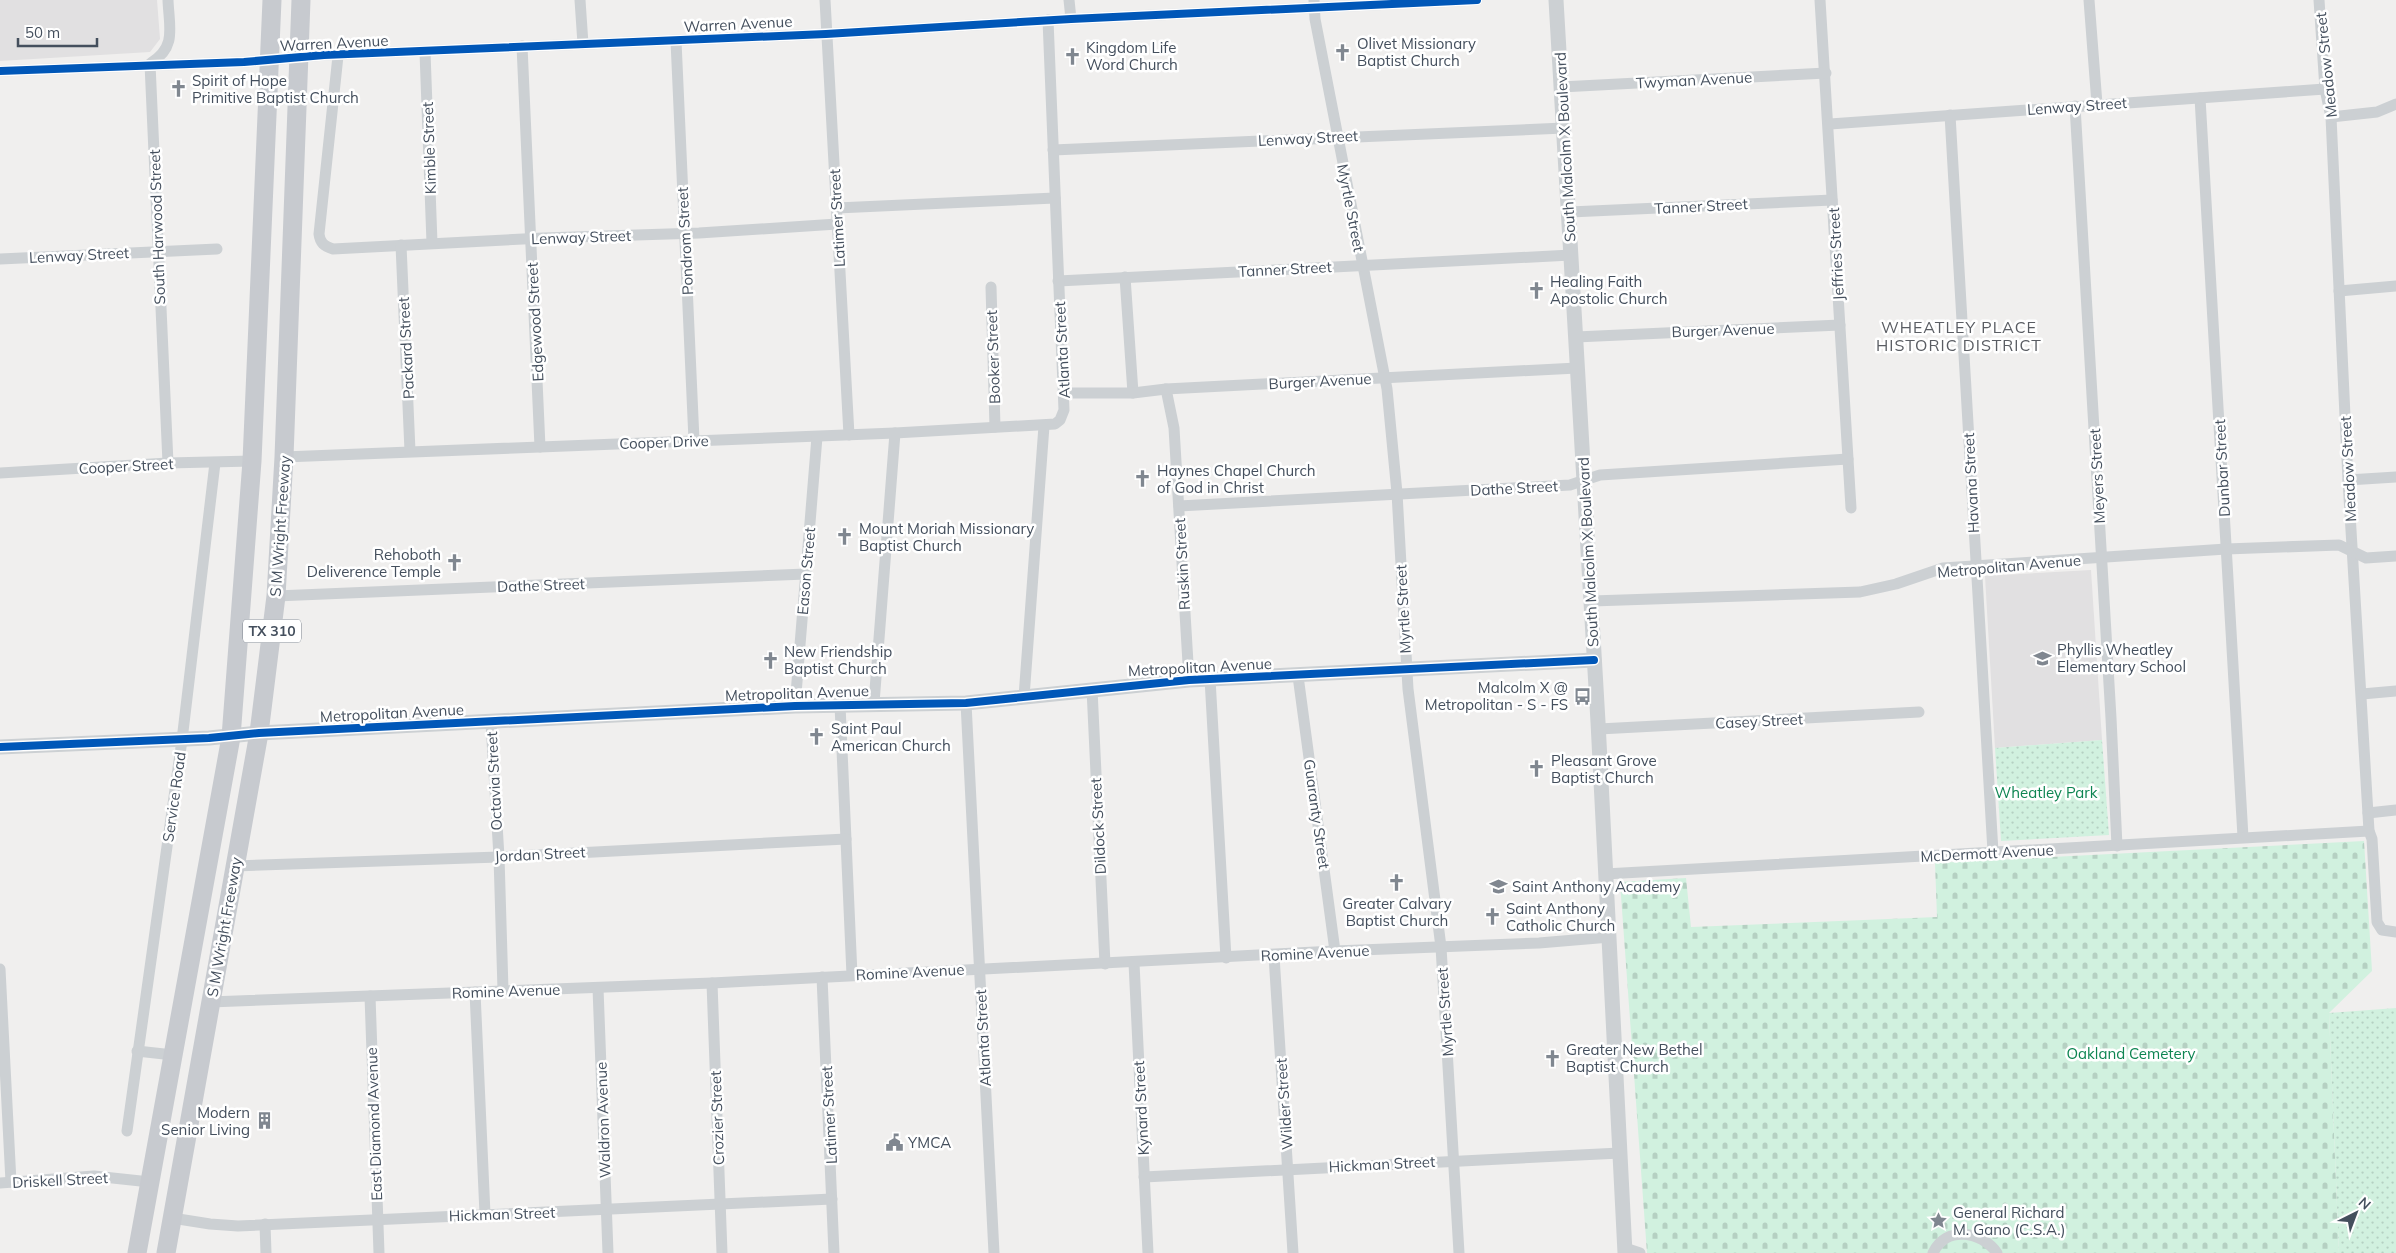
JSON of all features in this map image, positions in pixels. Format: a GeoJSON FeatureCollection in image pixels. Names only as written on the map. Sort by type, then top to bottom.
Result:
{"type":"FeatureCollection","features":[{"type":"Feature","properties":{"kind":"main road","name":"S M Wright Freeway"},"geometry":{"type":"LineString","coordinates":[[137,1253],[231,736],[252,461],[272,0]]}},
{"type":"Feature","properties":{"kind":"main road","name":"S M Wright Freeway"},"geometry":{"type":"LineString","coordinates":[[166,1253],[259,733],[276,596],[284,457],[301,0]]}},
{"type":"Feature","properties":{"kind":"street"},"geometry":{"type":"LineString","coordinates":[[150,64],[163,56],[169,47],[168,0]]}},
{"type":"Feature","properties":{"kind":"street"},"geometry":{"type":"LineString","coordinates":[[580,0],[583,44]]}},
{"type":"Feature","properties":{"kind":"street","name":"Latimer Street"},"geometry":{"type":"LineString","coordinates":[[825,0],[849,435]]}},
{"type":"Feature","properties":{"kind":"street"},"geometry":{"type":"LineString","coordinates":[[1069,0],[1070,19]]}},
{"type":"Feature","properties":{"kind":"street","name":"Warren Avenue"},"geometry":{"type":"LineString","coordinates":[[0,71],[269,60],[522,46],[826,34],[1314,4],[1477,0]]}},
{"type":"Feature","properties":{"kind":"street","name":"South Malcolm X Boulevard"},"geometry":{"type":"LineString","coordinates":[[1556,0],[1592,601],[1625,1250]]}},
{"type":"Feature","properties":{"kind":"street","name":"Jeffries Street"},"geometry":{"type":"LineString","coordinates":[[1820,0],[1830,124],[1832,200],[1851,508]]}},
{"type":"Feature","properties":{"kind":"street"},"geometry":{"type":"LineString","coordinates":[[2089,0],[2097,104]]}},
{"type":"Feature","properties":{"kind":"street","name":"Meadow Street"},"geometry":{"type":"LineString","coordinates":[[2319,0],[2325,89],[2331,117],[2348,480],[2369,831],[2372,839],[2377,922],[2382,930],[2393,932]]}},
{"type":"Feature","properties":{"kind":"street","name":"Myrtle Street"},"geometry":{"type":"LineString","coordinates":[[1314,4],[1337,137],[1384,378],[1397,494],[1406,670],[1442,947],[1459,1253]]}},
{"type":"Feature","properties":{"kind":"street","name":"Atlanta Street"},"geometry":{"type":"LineString","coordinates":[[1044,426],[1055,424],[1060,420],[1064,410],[1048,20]]}},
{"type":"Feature","properties":{"kind":"street","name":"Pondrom Street"},"geometry":{"type":"LineString","coordinates":[[676,41],[694,440]]}},
{"type":"Feature","properties":{"kind":"street","name":"Edgewood Street"},"geometry":{"type":"LineString","coordinates":[[522,46],[540,447]]}},
{"type":"Feature","properties":{"kind":"street","name":"Kimble Street"},"geometry":{"type":"LineString","coordinates":[[425,52],[432,243]]}},
{"type":"Feature","properties":{"kind":"street","name":"Lenway Street"},"geometry":{"type":"LineString","coordinates":[[338,56],[319,234],[320,240],[325,246],[333,249],[837,224]]}},
{"type":"Feature","properties":{"kind":"street","name":"South Harwood Street"},"geometry":{"type":"LineString","coordinates":[[150,64],[168,463]]}},
{"type":"Feature","properties":{"kind":"street","name":"Twyman Avenue"},"geometry":{"type":"LineString","coordinates":[[1561,87],[1826,73]]}},
{"type":"Feature","properties":{"kind":"street","name":"Lenway Street"},"geometry":{"type":"LineString","coordinates":[[1830,124],[2325,89]]}},
{"type":"Feature","properties":{"kind":"street","name":"Dunbar Street"},"geometry":{"type":"LineString","coordinates":[[2200,98],[2242,837]]}},
{"type":"Feature","properties":{"kind":"street"},"geometry":{"type":"LineString","coordinates":[[2331,117],[2377,112],[2396,104]]}},
{"type":"Feature","properties":{"kind":"street","name":"Meyers Street"},"geometry":{"type":"LineString","coordinates":[[2074,106],[2102,558],[2116,846]]}},
{"type":"Feature","properties":{"kind":"street","name":"Havana Street"},"geometry":{"type":"LineString","coordinates":[[1950,115],[1993,852]]}},
{"type":"Feature","properties":{"kind":"street","name":"Lenway Street"},"geometry":{"type":"LineString","coordinates":[[1052,150],[1564,128]]}},
{"type":"Feature","properties":{"kind":"street"},"geometry":{"type":"LineString","coordinates":[[837,208],[1055,198]]}},
{"type":"Feature","properties":{"kind":"street","name":"Tanner Street"},"geometry":{"type":"LineString","coordinates":[[1570,212],[1832,200]]}},
{"type":"Feature","properties":{"kind":"street","name":"Packard Street"},"geometry":{"type":"LineString","coordinates":[[401,245],[410,451]]}},
{"type":"Feature","properties":{"kind":"street","name":"Lenway Street"},"geometry":{"type":"LineString","coordinates":[[0,259],[217,248]]}},
{"type":"Feature","properties":{"kind":"street","name":"Tanner Street"},"geometry":{"type":"LineString","coordinates":[[1058,281],[1571,255]]}},
{"type":"Feature","properties":{"kind":"street"},"geometry":{"type":"LineString","coordinates":[[1125,277],[1133,393]]}},
{"type":"Feature","properties":{"kind":"street"},"geometry":{"type":"LineString","coordinates":[[2339,291],[2396,286]]}},
{"type":"Feature","properties":{"kind":"street","name":"Booker Street"},"geometry":{"type":"LineString","coordinates":[[991,287],[995,427]]}},
{"type":"Feature","properties":{"kind":"street","name":"Burger Avenue"},"geometry":{"type":"LineString","coordinates":[[1576,336],[1840,325]]}},
{"type":"Feature","properties":{"kind":"street","name":"Burger Avenue"},"geometry":{"type":"LineString","coordinates":[[1063,393],[1133,393],[1166,388],[1577,368]]}},
{"type":"Feature","properties":{"kind":"street","name":"Ruskin Street"},"geometry":{"type":"LineString","coordinates":[[1166,388],[1174,428],[1189,680]]}},
{"type":"Feature","properties":{"kind":"street"},"geometry":{"type":"LineString","coordinates":[[1024,698],[1044,426]]}},
{"type":"Feature","properties":{"kind":"street","name":"Cooper Drive"},"geometry":{"type":"LineString","coordinates":[[284,457],[694,440],[817,437],[1044,426]]}},
{"type":"Feature","properties":{"kind":"street"},"geometry":{"type":"LineString","coordinates":[[874,703],[895,433]]}},
{"type":"Feature","properties":{"kind":"street","name":"Eason Street"},"geometry":{"type":"LineString","coordinates":[[795,706],[817,437]]}},
{"type":"Feature","properties":{"kind":"street","name":"Dathe Street"},"geometry":{"type":"LineString","coordinates":[[1179,506],[1570,485],[1600,474],[1848,459]]}},
{"type":"Feature","properties":{"kind":"street","name":"Cooper Street"},"geometry":{"type":"LineString","coordinates":[[0,473],[168,463],[252,461]]}},
{"type":"Feature","properties":{"kind":"street","name":"Service Road"},"geometry":{"type":"LineString","coordinates":[[127,1131],[182,740],[215,463]]}},
{"type":"Feature","properties":{"kind":"street"},"geometry":{"type":"LineString","coordinates":[[2348,480],[2396,477]]}},
{"type":"Feature","properties":{"kind":"street","name":"Metropolitan Avenue"},"geometry":{"type":"LineString","coordinates":[[1592,601],[1860,592],[1896,584],[1943,568],[2226,550],[2339,545],[2366,558],[2396,556]]}},
{"type":"Feature","properties":{"kind":"street","name":"Dathe Street"},"geometry":{"type":"LineString","coordinates":[[276,596],[806,574]]}},
{"type":"Feature","properties":{"kind":"street","name":"Metropolitan Avenue"},"geometry":{"type":"LineString","coordinates":[[0,747],[182,740],[259,733],[795,706],[874,703],[966,703],[1189,680],[1594,660]]}},
{"type":"Feature","properties":{"kind":"street","name":"Guaranty Street"},"geometry":{"type":"LineString","coordinates":[[1298,676],[1335,952]]}},
{"type":"Feature","properties":{"kind":"street"},"geometry":{"type":"LineString","coordinates":[[1210,680],[1226,958]]}},
{"type":"Feature","properties":{"kind":"street","name":"Dildock Street"},"geometry":{"type":"LineString","coordinates":[[1092,689],[1105,964]]}},
{"type":"Feature","properties":{"kind":"street"},"geometry":{"type":"LineString","coordinates":[[2362,694],[2396,691]]}},
{"type":"Feature","properties":{"kind":"street","name":"Atlanta Street"},"geometry":{"type":"LineString","coordinates":[[966,703],[994,1253]]}},
{"type":"Feature","properties":{"kind":"street"},"geometry":{"type":"LineString","coordinates":[[840,705],[852,975]]}},
{"type":"Feature","properties":{"kind":"street","name":"Casey Street"},"geometry":{"type":"LineString","coordinates":[[1598,729],[1919,712]]}},
{"type":"Feature","properties":{"kind":"street","name":"Octavia Street"},"geometry":{"type":"LineString","coordinates":[[491,722],[499,857],[503,990]]}},
{"type":"Feature","properties":{"kind":"street"},"geometry":{"type":"LineString","coordinates":[[2368,813],[2396,810]]}},
{"type":"Feature","properties":{"kind":"street","name":"McDermott Avenue"},"geometry":{"type":"LineString","coordinates":[[1605,874],[2369,831]]}},
{"type":"Feature","properties":{"kind":"street","name":"Jordan Street"},"geometry":{"type":"LineString","coordinates":[[235,866],[499,857],[846,839]]}},
{"type":"Feature","properties":{"kind":"street","name":"Romine Avenue"},"geometry":{"type":"LineString","coordinates":[[210,1002],[712,984],[852,975],[1539,943],[1610,937]]}},
{"type":"Feature","properties":{"kind":"street","name":"Wilder Street"},"geometry":{"type":"LineString","coordinates":[[1274,956],[1293,1253]]}},
{"type":"Feature","properties":{"kind":"street","name":"Kynard Street"},"geometry":{"type":"LineString","coordinates":[[1134,963],[1148,1253]]}},
{"type":"Feature","properties":{"kind":"street"},"geometry":{"type":"LineString","coordinates":[[0,969],[6,1182]]}},
{"type":"Feature","properties":{"kind":"street","name":"Latimer Street"},"geometry":{"type":"LineString","coordinates":[[822,977],[834,1253]]}},
{"type":"Feature","properties":{"kind":"street","name":"Crozier Street"},"geometry":{"type":"LineString","coordinates":[[712,984],[722,1253]]}},
{"type":"Feature","properties":{"kind":"street","name":"Waldron Avenue"},"geometry":{"type":"LineString","coordinates":[[598,988],[608,1253]]}},
{"type":"Feature","properties":{"kind":"street"},"geometry":{"type":"LineString","coordinates":[[475,992],[485,1214]]}},
{"type":"Feature","properties":{"kind":"street","name":"East Diamond Avenue"},"geometry":{"type":"LineString","coordinates":[[370,996],[379,1253]]}},
{"type":"Feature","properties":{"kind":"street"},"geometry":{"type":"LineString","coordinates":[[137,1051],[173,1055]]}},
{"type":"Feature","properties":{"kind":"street","name":"Hickman Street"},"geometry":{"type":"LineString","coordinates":[[1144,1177],[1288,1168],[1620,1154]]}},
{"type":"Feature","properties":{"kind":"street","name":"Driskell Street"},"geometry":{"type":"LineString","coordinates":[[6,1182],[94,1176],[150,1182]]}},
{"type":"Feature","properties":{"kind":"street","name":"Hickman Street"},"geometry":{"type":"LineString","coordinates":[[172,1218],[210,1224],[265,1224],[832,1199]]}},
{"type":"Feature","properties":{"kind":"street"},"geometry":{"type":"LineString","coordinates":[[265,1224],[266,1253]]}},
{"type":"Feature","properties":{"kind":"street"},"geometry":{"type":"LineString","coordinates":[[1934,1253],[1936,1248],[1949,1237],[1961,1234],[1973,1235],[1986,1241],[1997,1253]]}},
{"type":"Feature","properties":{"kind":"street"},"geometry":{"type":"LineString","coordinates":[[1625,1250],[1640,1253]]}},
{"type":"Feature","properties":{"kind":"shaded area"},"geometry":{"type":"Polygon","coordinates":[[[0,0],[157,0],[160,39],[150,52],[0,61],[0,0]]]}},
{"type":"Feature","properties":{"kind":"shaded area","name":"Phyllis Wheatley Elementary School"},"geometry":{"type":"Polygon","coordinates":[[[2091,570],[2102,740],[1995,748],[1985,576],[2091,570]]]}},
{"type":"Feature","properties":{"kind":"green space","name":"Wheatley Park"},"geometry":{"type":"Polygon","coordinates":[[[2102,740],[2109,835],[2001,841],[1995,748],[2102,740]]]}},
{"type":"Feature","properties":{"kind":"green space","name":"Oakland Cemetery"},"geometry":{"type":"Polygon","coordinates":[[[2364,841],[2372,971],[2329,1013],[2339,1253],[1647,1253],[1620,882],[1686,878],[1691,927],[1937,917],[1935,863],[2364,841]]]}},
{"type":"Feature","properties":{"kind":"green space"},"geometry":{"type":"Polygon","coordinates":[[[2396,1008],[2396,1253],[2339,1253],[2329,1013],[2396,1008]]]}},
{"type":"Feature","properties":{"kind":"cycle path"},"geometry":{"type":"LineString","coordinates":[[0,71],[244,62],[324,55],[826,34],[1071,19],[1477,0]]}},
{"type":"Feature","properties":{"kind":"cycle path"},"geometry":{"type":"LineString","coordinates":[[0,747],[209,738],[259,733],[795,706],[966,703],[1189,680],[1594,660]]}},
{"type":"Feature","properties":{"kind":"place","name":"Olivet Missionary Baptist Church"},"geometry":{"type":"Point","coordinates":[1343,52]}},
{"type":"Feature","properties":{"kind":"place","name":"Kingdom Life Word Church"},"geometry":{"type":"Point","coordinates":[1072,56]}},
{"type":"Feature","properties":{"kind":"place","name":"Spirit of Hope Primitive Baptist Church"},"geometry":{"type":"Point","coordinates":[178,89]}},
{"type":"Feature","properties":{"kind":"place","name":"Healing Faith Apostolic Church"},"geometry":{"type":"Point","coordinates":[1536,290]}},
{"type":"Feature","properties":{"kind":"place","name":"Haynes Chapel Church of God in Christ"},"geometry":{"type":"Point","coordinates":[1143,479]}},
{"type":"Feature","properties":{"kind":"place","name":"Mount Moriah Missionary Baptist Church"},"geometry":{"type":"Point","coordinates":[845,537]}},
{"type":"Feature","properties":{"kind":"place","name":"Rehoboth Deliverence Temple"},"geometry":{"type":"Point","coordinates":[455,563]}},
{"type":"Feature","properties":{"kind":"place","name":"Phyllis Wheatley Elementary School"},"geometry":{"type":"Point","coordinates":[2043,658]}},
{"type":"Feature","properties":{"kind":"place","name":"New Friendship Baptist Church"},"geometry":{"type":"Point","coordinates":[770,660]}},
{"type":"Feature","properties":{"kind":"place","name":"Malcolm X @ Metropolitan - S - FS"},"geometry":{"type":"Point","coordinates":[1582,696]}},
{"type":"Feature","properties":{"kind":"place","name":"Saint Paul American Church"},"geometry":{"type":"Point","coordinates":[817,737]}},
{"type":"Feature","properties":{"kind":"place","name":"Pleasant Grove Baptist Church"},"geometry":{"type":"Point","coordinates":[1537,769]}},
{"type":"Feature","properties":{"kind":"place","name":"Greater Calvary Baptist Church"},"geometry":{"type":"Point","coordinates":[1397,882]}},
{"type":"Feature","properties":{"kind":"place","name":"Saint Anthony Academy"},"geometry":{"type":"Point","coordinates":[1498,886]}},
{"type":"Feature","properties":{"kind":"place","name":"Saint Anthony Catholic Church"},"geometry":{"type":"Point","coordinates":[1492,917]}},
{"type":"Feature","properties":{"kind":"place","name":"Greater New Bethel Baptist Church"},"geometry":{"type":"Point","coordinates":[1552,1058]}},
{"type":"Feature","properties":{"kind":"place","name":"Modern Senior Living"},"geometry":{"type":"Point","coordinates":[264,1121]}},
{"type":"Feature","properties":{"kind":"place","name":"YMCA"},"geometry":{"type":"Point","coordinates":[894,1142]}},
{"type":"Feature","properties":{"kind":"place","name":"General Richard M. Gano (C.S.A.)"},"geometry":{"type":"Point","coordinates":[1939,1221]}},
{"type":"Feature","properties":{"kind":"district","name":"WHEATLEY PLACE HISTORIC DISTRICT"},"geometry":{"type":"Point","coordinates":[1959,336]}}]}
